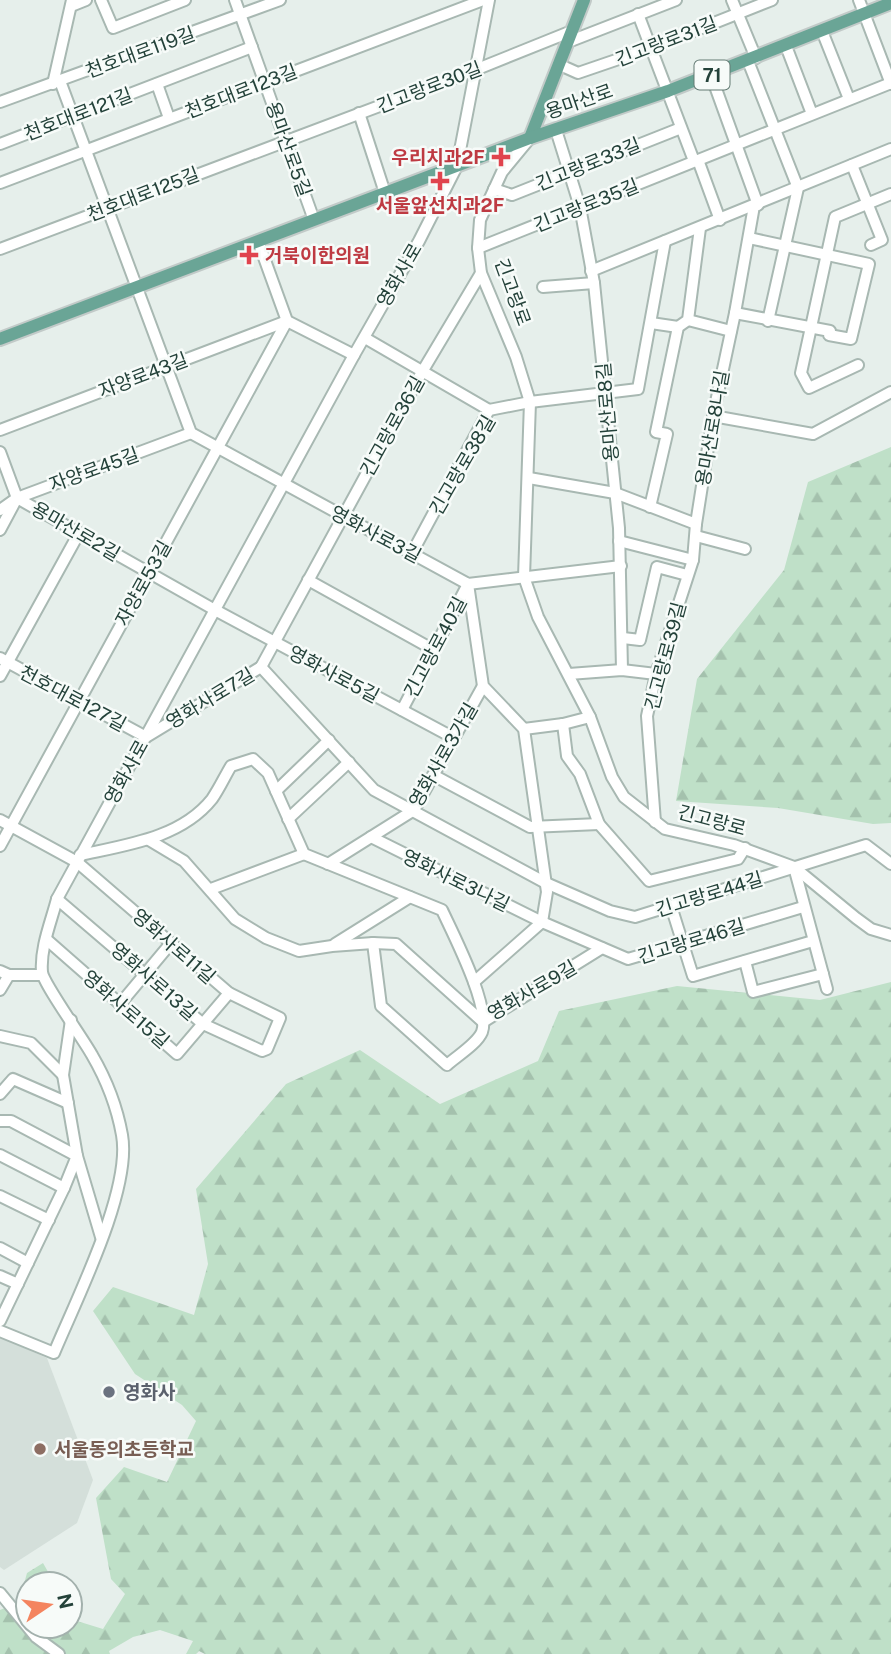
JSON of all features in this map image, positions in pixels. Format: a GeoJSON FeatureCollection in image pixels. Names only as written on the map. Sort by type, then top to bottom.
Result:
{"type":"FeatureCollection","features":[{"type":"Feature","properties":{"kind":"main road","name":"긴고랑로"},"geometry":{"type":"LineString","coordinates":[[530,138],[584,0]]}},
{"type":"Feature","properties":{"kind":"main road","name":"용마산로"},"geometry":{"type":"LineString","coordinates":[[0,339],[530,138],[711,75],[891,4]]}},
{"type":"Feature","properties":{"kind":"street"},"geometry":{"type":"LineString","coordinates":[[86,0],[71,3],[56,83],[85,150],[191,433]]}},
{"type":"Feature","properties":{"kind":"street"},"geometry":{"type":"LineString","coordinates":[[101,0],[113,28],[185,0]]}},
{"type":"Feature","properties":{"kind":"street","name":"용마산로5길"},"geometry":{"type":"LineString","coordinates":[[235,0],[314,220]]}},
{"type":"Feature","properties":{"kind":"street","name":"천호대로119길"},"geometry":{"type":"LineString","coordinates":[[0,102],[280,0]]}},
{"type":"Feature","properties":{"kind":"street","name":"천호대로123길"},"geometry":{"type":"LineString","coordinates":[[0,183],[483,0]]}},
{"type":"Feature","properties":{"kind":"street","name":"영화사로"},"geometry":{"type":"LineString","coordinates":[[42,975],[46,939],[57,899],[419,241],[457,166],[489,0]]}},
{"type":"Feature","properties":{"kind":"street","name":"긴고랑로30길"},"geometry":{"type":"LineString","coordinates":[[286,141],[475,70],[676,0]]}},
{"type":"Feature","properties":{"kind":"street"},"geometry":{"type":"LineString","coordinates":[[732,0],[774,130],[798,188],[768,321]]}},
{"type":"Feature","properties":{"kind":"street","name":"긴고랑로31길"},"geometry":{"type":"LineString","coordinates":[[559,65],[578,73],[651,48],[772,0]]}},
{"type":"Feature","properties":{"kind":"street"},"geometry":{"type":"LineString","coordinates":[[859,0],[891,83]]}},
{"type":"Feature","properties":{"kind":"street"},"geometry":{"type":"LineString","coordinates":[[638,14],[681,128],[720,220]]}},
{"type":"Feature","properties":{"kind":"street"},"geometry":{"type":"LineString","coordinates":[[822,31],[849,99]]}},
{"type":"Feature","properties":{"kind":"street"},"geometry":{"type":"LineString","coordinates":[[786,46],[812,114]]}},
{"type":"Feature","properties":{"kind":"street","name":"천호대로121길"},"geometry":{"type":"LineString","coordinates":[[0,144],[252,47]]}},
{"type":"Feature","properties":{"kind":"street"},"geometry":{"type":"LineString","coordinates":[[711,75],[756,206]]}},
{"type":"Feature","properties":{"kind":"street","name":"긴고랑로35길"},"geometry":{"type":"LineString","coordinates":[[478,248],[891,83]]}},
{"type":"Feature","properties":{"kind":"street","name":"천호대로121길"},"geometry":{"type":"LineString","coordinates":[[156,84],[169,118]]}},
{"type":"Feature","properties":{"kind":"street"},"geometry":{"type":"LineString","coordinates":[[359,113],[385,193]]}},
{"type":"Feature","properties":{"kind":"street","name":"긴고랑로33길"},"geometry":{"type":"LineString","coordinates":[[495,189],[512,195],[681,128]]}},
{"type":"Feature","properties":{"kind":"street","name":"용마산로8길"},"geometry":{"type":"LineString","coordinates":[[556,130],[580,207],[594,283],[621,566],[622,670]]}},
{"type":"Feature","properties":{"kind":"street","name":"긴고랑로"},"geometry":{"type":"LineString","coordinates":[[530,138],[502,172],[480,220],[478,248],[481,273],[516,357],[530,402],[524,577],[538,617],[590,716],[611,777],[624,797],[665,828],[745,848],[794,867],[871,929],[891,935]]}},
{"type":"Feature","properties":{"kind":"street","name":"천호대로125길"},"geometry":{"type":"LineString","coordinates":[[0,249],[286,141]]}},
{"type":"Feature","properties":{"kind":"street"},"geometry":{"type":"LineString","coordinates":[[591,271],[891,149]]}},
{"type":"Feature","properties":{"kind":"street"},"geometry":{"type":"LineString","coordinates":[[852,165],[882,240],[871,245]]}},
{"type":"Feature","properties":{"kind":"street"},"geometry":{"type":"LineString","coordinates":[[858,365],[809,388],[802,373],[835,217],[891,194]]}},
{"type":"Feature","properties":{"kind":"street","name":"용마산로8나길"},"geometry":{"type":"LineString","coordinates":[[696,530],[713,416],[756,206]]}},
{"type":"Feature","properties":{"kind":"street"},"geometry":{"type":"LineString","coordinates":[[650,507],[667,434],[656,432],[678,327],[688,320],[700,228]]}},
{"type":"Feature","properties":{"kind":"street"},"geometry":{"type":"LineString","coordinates":[[735,313],[830,331],[829,335],[851,339],[869,264],[749,238]]}},
{"type":"Feature","properties":{"kind":"street"},"geometry":{"type":"LineString","coordinates":[[258,241],[287,321],[354,355]]}},
{"type":"Feature","properties":{"kind":"street"},"geometry":{"type":"LineString","coordinates":[[665,241],[651,323],[678,327]]}},
{"type":"Feature","properties":{"kind":"street","name":"긴고랑로36길"},"geometry":{"type":"LineString","coordinates":[[261,667],[422,372],[481,273]]}},
{"type":"Feature","properties":{"kind":"street"},"geometry":{"type":"LineString","coordinates":[[543,287],[594,283]]}},
{"type":"Feature","properties":{"kind":"street"},"geometry":{"type":"LineString","coordinates":[[688,320],[731,331]]}},
{"type":"Feature","properties":{"kind":"street","name":"자양로43길"},"geometry":{"type":"LineString","coordinates":[[0,430],[287,321]]}},
{"type":"Feature","properties":{"kind":"street","name":"자양로53길"},"geometry":{"type":"LineString","coordinates":[[0,846],[287,321]]}},
{"type":"Feature","properties":{"kind":"street","name":"긴고랑로38길"},"geometry":{"type":"LineString","coordinates":[[412,553],[489,410],[530,402],[638,389],[651,323]]}},
{"type":"Feature","properties":{"kind":"street"},"geometry":{"type":"LineString","coordinates":[[365,338],[489,410]]}},
{"type":"Feature","properties":{"kind":"street"},"geometry":{"type":"LineString","coordinates":[[713,416],[813,434],[891,392]]}},
{"type":"Feature","properties":{"kind":"street","name":"영화사로3길"},"geometry":{"type":"LineString","coordinates":[[191,433],[468,584]]}},
{"type":"Feature","properties":{"kind":"street","name":"자양로45길"},"geometry":{"type":"LineString","coordinates":[[0,510],[17,498],[191,433]]}},
{"type":"Feature","properties":{"kind":"street","name":"용마산로2길"},"geometry":{"type":"LineString","coordinates":[[0,452],[17,498],[215,610]]}},
{"type":"Feature","properties":{"kind":"street"},"geometry":{"type":"LineString","coordinates":[[529,478],[615,493],[745,550]]}},
{"type":"Feature","properties":{"kind":"street"},"geometry":{"type":"LineString","coordinates":[[0,530],[17,498]]}},
{"type":"Feature","properties":{"kind":"street","name":"긴고랑로39길"},"geometry":{"type":"LineString","coordinates":[[655,822],[648,716],[656,674],[693,560],[696,530]]}},
{"type":"Feature","properties":{"kind":"street"},"geometry":{"type":"LineString","coordinates":[[0,676],[4,660],[79,533]]}},
{"type":"Feature","properties":{"kind":"street"},"geometry":{"type":"LineString","coordinates":[[619,541],[693,560]]}},
{"type":"Feature","properties":{"kind":"street"},"geometry":{"type":"LineString","coordinates":[[474,982],[542,922],[547,892],[524,729],[483,686],[468,584],[621,566]]}},
{"type":"Feature","properties":{"kind":"street","name":"긴고랑로39길"},"geometry":{"type":"LineString","coordinates":[[623,638],[640,640],[657,567],[687,575]]}},
{"type":"Feature","properties":{"kind":"street"},"geometry":{"type":"LineString","coordinates":[[308,580],[434,650]]}},
{"type":"Feature","properties":{"kind":"street","name":"긴고랑로40길"},"geometry":{"type":"LineString","coordinates":[[402,710],[468,584]]}},
{"type":"Feature","properties":{"kind":"street","name":"영화사로5길"},"geometry":{"type":"LineString","coordinates":[[215,610],[454,738]]}},
{"type":"Feature","properties":{"kind":"street","name":"천호대로127길"},"geometry":{"type":"LineString","coordinates":[[4,660],[146,737]]}},
{"type":"Feature","properties":{"kind":"street","name":"영화사로7길"},"geometry":{"type":"LineString","coordinates":[[146,737],[261,667],[374,790],[546,883]]}},
{"type":"Feature","properties":{"kind":"street"},"geometry":{"type":"LineString","coordinates":[[569,674],[622,670],[656,674]]}},
{"type":"Feature","properties":{"kind":"street","name":"영화사로3가길"},"geometry":{"type":"LineString","coordinates":[[328,864],[414,810],[483,686]]}},
{"type":"Feature","properties":{"kind":"street"},"geometry":{"type":"LineString","coordinates":[[524,729],[563,724],[590,716]]}},
{"type":"Feature","properties":{"kind":"street"},"geometry":{"type":"LineString","coordinates":[[563,724],[567,756],[580,774],[599,824],[649,881],[738,859],[745,848]]}},
{"type":"Feature","properties":{"kind":"street"},"geometry":{"type":"LineString","coordinates":[[276,790],[329,740]]}},
{"type":"Feature","properties":{"kind":"street"},"geometry":{"type":"LineString","coordinates":[[79,859],[149,840],[188,821],[211,799],[231,766],[253,760],[268,772],[304,854],[211,889]]}},
{"type":"Feature","properties":{"kind":"street"},"geometry":{"type":"LineString","coordinates":[[288,819],[349,762]]}},
{"type":"Feature","properties":{"kind":"street"},"geometry":{"type":"LineString","coordinates":[[433,775],[530,827],[599,824]]}},
{"type":"Feature","properties":{"kind":"street","name":"영화사로11길"},"geometry":{"type":"LineString","coordinates":[[0,820],[79,859],[229,993],[280,1018]]}},
{"type":"Feature","properties":{"kind":"street","name":"영화사로3나길"},"geometry":{"type":"LineString","coordinates":[[371,837],[542,922]]}},
{"type":"Feature","properties":{"kind":"street"},"geometry":{"type":"LineString","coordinates":[[149,840],[184,861],[235,919],[266,938],[299,951],[373,943],[396,944],[484,1022],[482,1033],[447,1065],[381,1006],[373,943]]}},
{"type":"Feature","properties":{"kind":"street","name":"긴고랑로44길"},"geometry":{"type":"LineString","coordinates":[[546,883],[610,911],[635,917],[866,845],[891,864]]}},
{"type":"Feature","properties":{"kind":"street","name":"영화사로9길"},"geometry":{"type":"LineString","coordinates":[[304,854],[442,910],[474,982],[484,1022],[602,948]]}},
{"type":"Feature","properties":{"kind":"street"},"geometry":{"type":"LineString","coordinates":[[794,867],[827,989]]}},
{"type":"Feature","properties":{"kind":"street"},"geometry":{"type":"LineString","coordinates":[[332,946],[410,897]]}},
{"type":"Feature","properties":{"kind":"street","name":"영화사로13길"},"geometry":{"type":"LineString","coordinates":[[57,899],[203,1024],[262,1051],[267,1049],[280,1018]]}},
{"type":"Feature","properties":{"kind":"street"},"geometry":{"type":"LineString","coordinates":[[671,906],[692,976],[813,942]]}},
{"type":"Feature","properties":{"kind":"street","name":"긴고랑로46길"},"geometry":{"type":"LineString","coordinates":[[542,922],[628,960],[803,907]]}},
{"type":"Feature","properties":{"kind":"street","name":"영화사로15길"},"geometry":{"type":"LineString","coordinates":[[46,939],[177,1054],[229,993]]}},
{"type":"Feature","properties":{"kind":"street"},"geometry":{"type":"LineString","coordinates":[[120,1004],[171,943]]}},
{"type":"Feature","properties":{"kind":"street"},"geometry":{"type":"LineString","coordinates":[[744,961],[753,992],[823,974]]}},
{"type":"Feature","properties":{"kind":"street"},"geometry":{"type":"LineString","coordinates":[[0,990],[5,973],[42,975],[93,1056],[108,1088],[122,1137],[121,1174],[111,1214],[54,1353],[0,1331]]}},
{"type":"Feature","properties":{"kind":"street"},"geometry":{"type":"LineString","coordinates":[[71,1020],[63,1075],[77,1156],[102,1237]]}},
{"type":"Feature","properties":{"kind":"street"},"geometry":{"type":"LineString","coordinates":[[0,1036],[31,1043],[63,1075]]}},
{"type":"Feature","properties":{"kind":"street"},"geometry":{"type":"LineString","coordinates":[[0,1094],[13,1079],[68,1103]]}},
{"type":"Feature","properties":{"kind":"street"},"geometry":{"type":"LineString","coordinates":[[0,1121],[11,1121],[77,1156]]}},
{"type":"Feature","properties":{"kind":"street"},"geometry":{"type":"LineString","coordinates":[[0,1155],[64,1188]]}},
{"type":"Feature","properties":{"kind":"street"},"geometry":{"type":"LineString","coordinates":[[0,1321],[77,1156]]}},
{"type":"Feature","properties":{"kind":"street"},"geometry":{"type":"LineString","coordinates":[[0,1196],[49,1220]]}},
{"type":"Feature","properties":{"kind":"street"},"geometry":{"type":"LineString","coordinates":[[0,1248],[28,1263]]}},
{"type":"Feature","properties":{"kind":"street"},"geometry":{"type":"LineString","coordinates":[[0,1276],[18,1284]]}},
{"type":"Feature","properties":{"kind":"street"},"geometry":{"type":"LineString","coordinates":[[0,1593],[36,1637],[59,1654]]}},
{"type":"Feature","properties":{"kind":"shaded area","name":"서울동의초등학교"},"geometry":{"type":"Polygon","coordinates":[[[0,1337],[47,1358],[93,1480],[77,1523],[4,1570],[0,1567],[0,1337]]]}},
{"type":"Feature","properties":{"kind":"green space"},"geometry":{"type":"Polygon","coordinates":[[[891,447],[891,823],[873,824],[778,808],[676,801],[697,679],[784,570],[808,482],[891,447]]]}},
{"type":"Feature","properties":{"kind":"green space"},"geometry":{"type":"Polygon","coordinates":[[[891,982],[891,1654],[205,1654],[199,1651],[196,1654],[186,1654],[193,1641],[160,1630],[133,1637],[109,1651],[110,1654],[0,1654],[0,1610],[14,1604],[14,1640],[84,1640],[84,1623],[103,1629],[125,1594],[111,1579],[96,1498],[124,1467],[167,1482],[196,1421],[182,1405],[135,1374],[93,1311],[113,1287],[194,1315],[208,1264],[196,1189],[286,1084],[360,1050],[440,1104],[538,1061],[559,1011],[677,986],[820,1000],[891,982]]]}},
{"type":"Feature","properties":{"kind":"green space"},"geometry":{"type":"Polygon","coordinates":[[[43,1563],[47,1570],[32,1570],[43,1563]]]}},
{"type":"Feature","properties":{"kind":"place","name":"우리치과2F"},"geometry":{"type":"Point","coordinates":[501,157]}},
{"type":"Feature","properties":{"kind":"place","name":"서울앞선치과2F"},"geometry":{"type":"Point","coordinates":[440,181]}},
{"type":"Feature","properties":{"kind":"place","name":"거북이한의원"},"geometry":{"type":"Point","coordinates":[249,255]}},
{"type":"Feature","properties":{"kind":"place","name":"영화사"},"geometry":{"type":"Point","coordinates":[109,1392]}},
{"type":"Feature","properties":{"kind":"place","name":"서울동의초등학교"},"geometry":{"type":"Point","coordinates":[40,1449]}}]}
